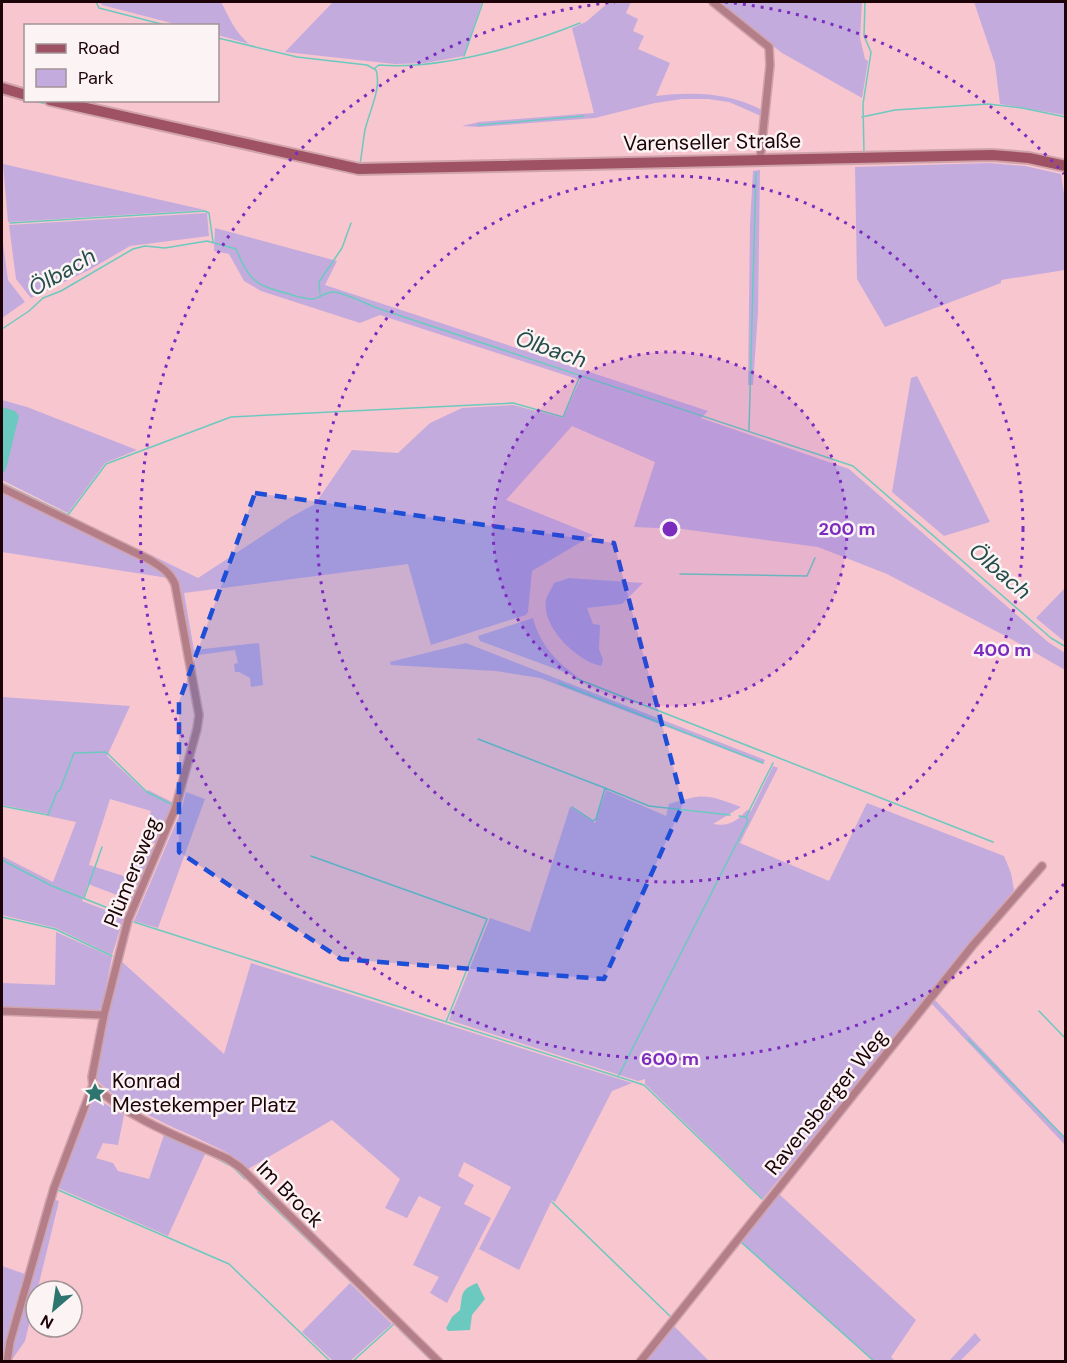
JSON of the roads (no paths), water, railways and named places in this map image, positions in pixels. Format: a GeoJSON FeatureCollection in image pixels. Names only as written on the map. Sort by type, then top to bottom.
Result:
{"type":"FeatureCollection","features":[{"type":"Feature","properties":{"kind":"main road"},"geometry":{"type":"LineString","coordinates":[[2,88],[24,94]]}},
{"type":"Feature","properties":{"kind":"main road","name":"Varenseller Straße"},"geometry":{"type":"LineString","coordinates":[[59,102],[359,169],[992,155],[1029,158],[1065,166]]}},
{"type":"Feature","properties":{"kind":"street"},"geometry":{"type":"LineString","coordinates":[[713,2],[769,47],[770,65],[760,160]]}},
{"type":"Feature","properties":{"kind":"street","name":"Plümersweg"},"geometry":{"type":"LineString","coordinates":[[2,488],[150,560],[168,572],[175,584],[199,715],[175,809],[128,920],[104,1016],[92,1077],[93,1085],[54,1188],[10,1342],[7,1362]]}},
{"type":"Feature","properties":{"kind":"street","name":"Ravensberger Weg"},"geometry":{"type":"LineString","coordinates":[[640,1362],[973,945],[1042,866]]}},
{"type":"Feature","properties":{"kind":"street"},"geometry":{"type":"LineString","coordinates":[[2,1011],[104,1016]]}},
{"type":"Feature","properties":{"kind":"street","name":"Im Brock"},"geometry":{"type":"LineString","coordinates":[[93,1085],[116,1104],[133,1114],[228,1159],[241,1168],[439,1362]]}},
{"type":"Feature","properties":{"kind":"water"},"geometry":{"type":"Polygon","coordinates":[[[2,407],[15,411],[19,416],[7,465],[2,473],[2,407]]]}},
{"type":"Feature","properties":{"kind":"water"},"geometry":{"type":"Polygon","coordinates":[[[477,1283],[485,1299],[472,1315],[470,1330],[448,1331],[446,1328],[452,1317],[460,1310],[463,1293],[477,1283]]]}},
{"type":"Feature","properties":{"kind":"waterway"},"geometry":{"type":"LineString","coordinates":[[96,2],[99,8],[161,24]]}},
{"type":"Feature","properties":{"kind":"waterway"},"geometry":{"type":"LineString","coordinates":[[464,56],[483,2]]}},
{"type":"Feature","properties":{"kind":"waterway"},"geometry":{"type":"LineString","coordinates":[[864,153],[863,104],[871,52],[864,36],[865,2]]}},
{"type":"Feature","properties":{"kind":"waterway"},"geometry":{"type":"LineString","coordinates":[[375,68],[379,65],[403,66],[455,60],[508,48],[580,23]]}},
{"type":"Feature","properties":{"kind":"waterway"},"geometry":{"type":"LineString","coordinates":[[219,38],[297,57],[367,65],[376,70],[376,92],[365,130],[360,164]]}},
{"type":"Feature","properties":{"kind":"waterway"},"geometry":{"type":"LineString","coordinates":[[38,102],[47,104]]}},
{"type":"Feature","properties":{"kind":"waterway"},"geometry":{"type":"LineString","coordinates":[[862,117],[895,110],[988,104],[1066,117]]}},
{"type":"Feature","properties":{"kind":"waterway"},"geometry":{"type":"LineString","coordinates":[[478,125],[584,116]]}},
{"type":"Feature","properties":{"kind":"waterway"},"geometry":{"type":"LineString","coordinates":[[994,150],[1022,152]]}},
{"type":"Feature","properties":{"kind":"waterway"},"geometry":{"type":"LineString","coordinates":[[257,152],[305,162]]}},
{"type":"Feature","properties":{"kind":"waterway"},"geometry":{"type":"LineString","coordinates":[[1026,163],[1039,166]]}},
{"type":"Feature","properties":{"kind":"waterway"},"geometry":{"type":"LineString","coordinates":[[373,174],[507,171]]}},
{"type":"Feature","properties":{"kind":"waterway"},"geometry":{"type":"LineString","coordinates":[[749,430],[756,173]]}},
{"type":"Feature","properties":{"kind":"waterway"},"geometry":{"type":"LineString","coordinates":[[10,223],[205,211],[209,213],[213,242]]}},
{"type":"Feature","properties":{"kind":"waterway"},"geometry":{"type":"LineString","coordinates":[[320,294],[319,282],[342,248],[351,223]]}},
{"type":"Feature","properties":{"kind":"waterway","name":"Ölbach"},"geometry":{"type":"LineString","coordinates":[[2,329],[29,311],[43,298],[61,291],[133,249],[145,246],[165,248],[207,241],[236,249],[245,269],[261,285],[268,288],[309,299],[315,299],[330,292],[343,294],[377,308],[853,466],[1051,638],[1066,647]]}},
{"type":"Feature","properties":{"kind":"waterway"},"geometry":{"type":"LineString","coordinates":[[2,483],[68,515],[106,464],[231,417],[513,403],[563,417],[580,376]]}},
{"type":"Feature","properties":{"kind":"waterway"},"geometry":{"type":"LineString","coordinates":[[2,492],[152,565]]}},
{"type":"Feature","properties":{"kind":"waterway"},"geometry":{"type":"LineString","coordinates":[[680,574],[807,576],[815,558]]}},
{"type":"Feature","properties":{"kind":"waterway"},"geometry":{"type":"LineString","coordinates":[[575,678],[993,842]]}},
{"type":"Feature","properties":{"kind":"waterway"},"geometry":{"type":"LineString","coordinates":[[559,683],[763,763]]}},
{"type":"Feature","properties":{"kind":"waterway"},"geometry":{"type":"LineString","coordinates":[[478,739],[605,788]]}},
{"type":"Feature","properties":{"kind":"waterway"},"geometry":{"type":"LineString","coordinates":[[2,806],[48,815],[74,753],[106,752],[147,792],[171,804]]}},
{"type":"Feature","properties":{"kind":"waterway"},"geometry":{"type":"LineString","coordinates":[[618,1077],[748,821],[746,817],[773,763]]}},
{"type":"Feature","properties":{"kind":"waterway"},"geometry":{"type":"LineString","coordinates":[[572,807],[593,821],[596,819],[605,788],[649,806],[730,815]]}},
{"type":"Feature","properties":{"kind":"waterway"},"geometry":{"type":"LineString","coordinates":[[739,816],[745,817]]}},
{"type":"Feature","properties":{"kind":"waterway"},"geometry":{"type":"LineString","coordinates":[[84,898],[102,847]]}},
{"type":"Feature","properties":{"kind":"waterway"},"geometry":{"type":"LineString","coordinates":[[311,856],[487,919],[446,1022]]}},
{"type":"Feature","properties":{"kind":"waterway"},"geometry":{"type":"LineString","coordinates":[[2,860],[52,886],[126,915]]}},
{"type":"Feature","properties":{"kind":"waterway"},"geometry":{"type":"LineString","coordinates":[[2,917],[55,929],[112,956]]}},
{"type":"Feature","properties":{"kind":"waterway"},"geometry":{"type":"LineString","coordinates":[[134,922],[644,1085],[762,1199]]}},
{"type":"Feature","properties":{"kind":"waterway"},"geometry":{"type":"LineString","coordinates":[[1039,1011],[1066,1039]]}},
{"type":"Feature","properties":{"kind":"waterway"},"geometry":{"type":"LineString","coordinates":[[968,1039],[1066,1139]]}},
{"type":"Feature","properties":{"kind":"waterway"},"geometry":{"type":"LineString","coordinates":[[164,1135],[205,1153]]}},
{"type":"Feature","properties":{"kind":"waterway"},"geometry":{"type":"LineString","coordinates":[[212,1156],[233,1167],[245,1179]]}},
{"type":"Feature","properties":{"kind":"waterway"},"geometry":{"type":"LineString","coordinates":[[56,1189],[229,1264],[331,1362]]}},
{"type":"Feature","properties":{"kind":"waterway"},"geometry":{"type":"LineString","coordinates":[[258,1192],[395,1324]]}},
{"type":"Feature","properties":{"kind":"waterway"},"geometry":{"type":"LineString","coordinates":[[552,1202],[672,1318]]}},
{"type":"Feature","properties":{"kind":"waterway"},"geometry":{"type":"LineString","coordinates":[[741,1242],[875,1362]]}},
{"type":"Feature","properties":{"kind":"waterway"},"geometry":{"type":"LineString","coordinates":[[352,1362],[394,1324]]}},
{"type":"Feature","properties":{"kind":"waterway"},"geometry":{"type":"LineString","coordinates":[[400,1330],[433,1362]]}},
{"type":"Feature","properties":{"kind":"place","name":"Konrad Mestekemper Platz"},"geometry":{"type":"Point","coordinates":[95,1093]}}]}
